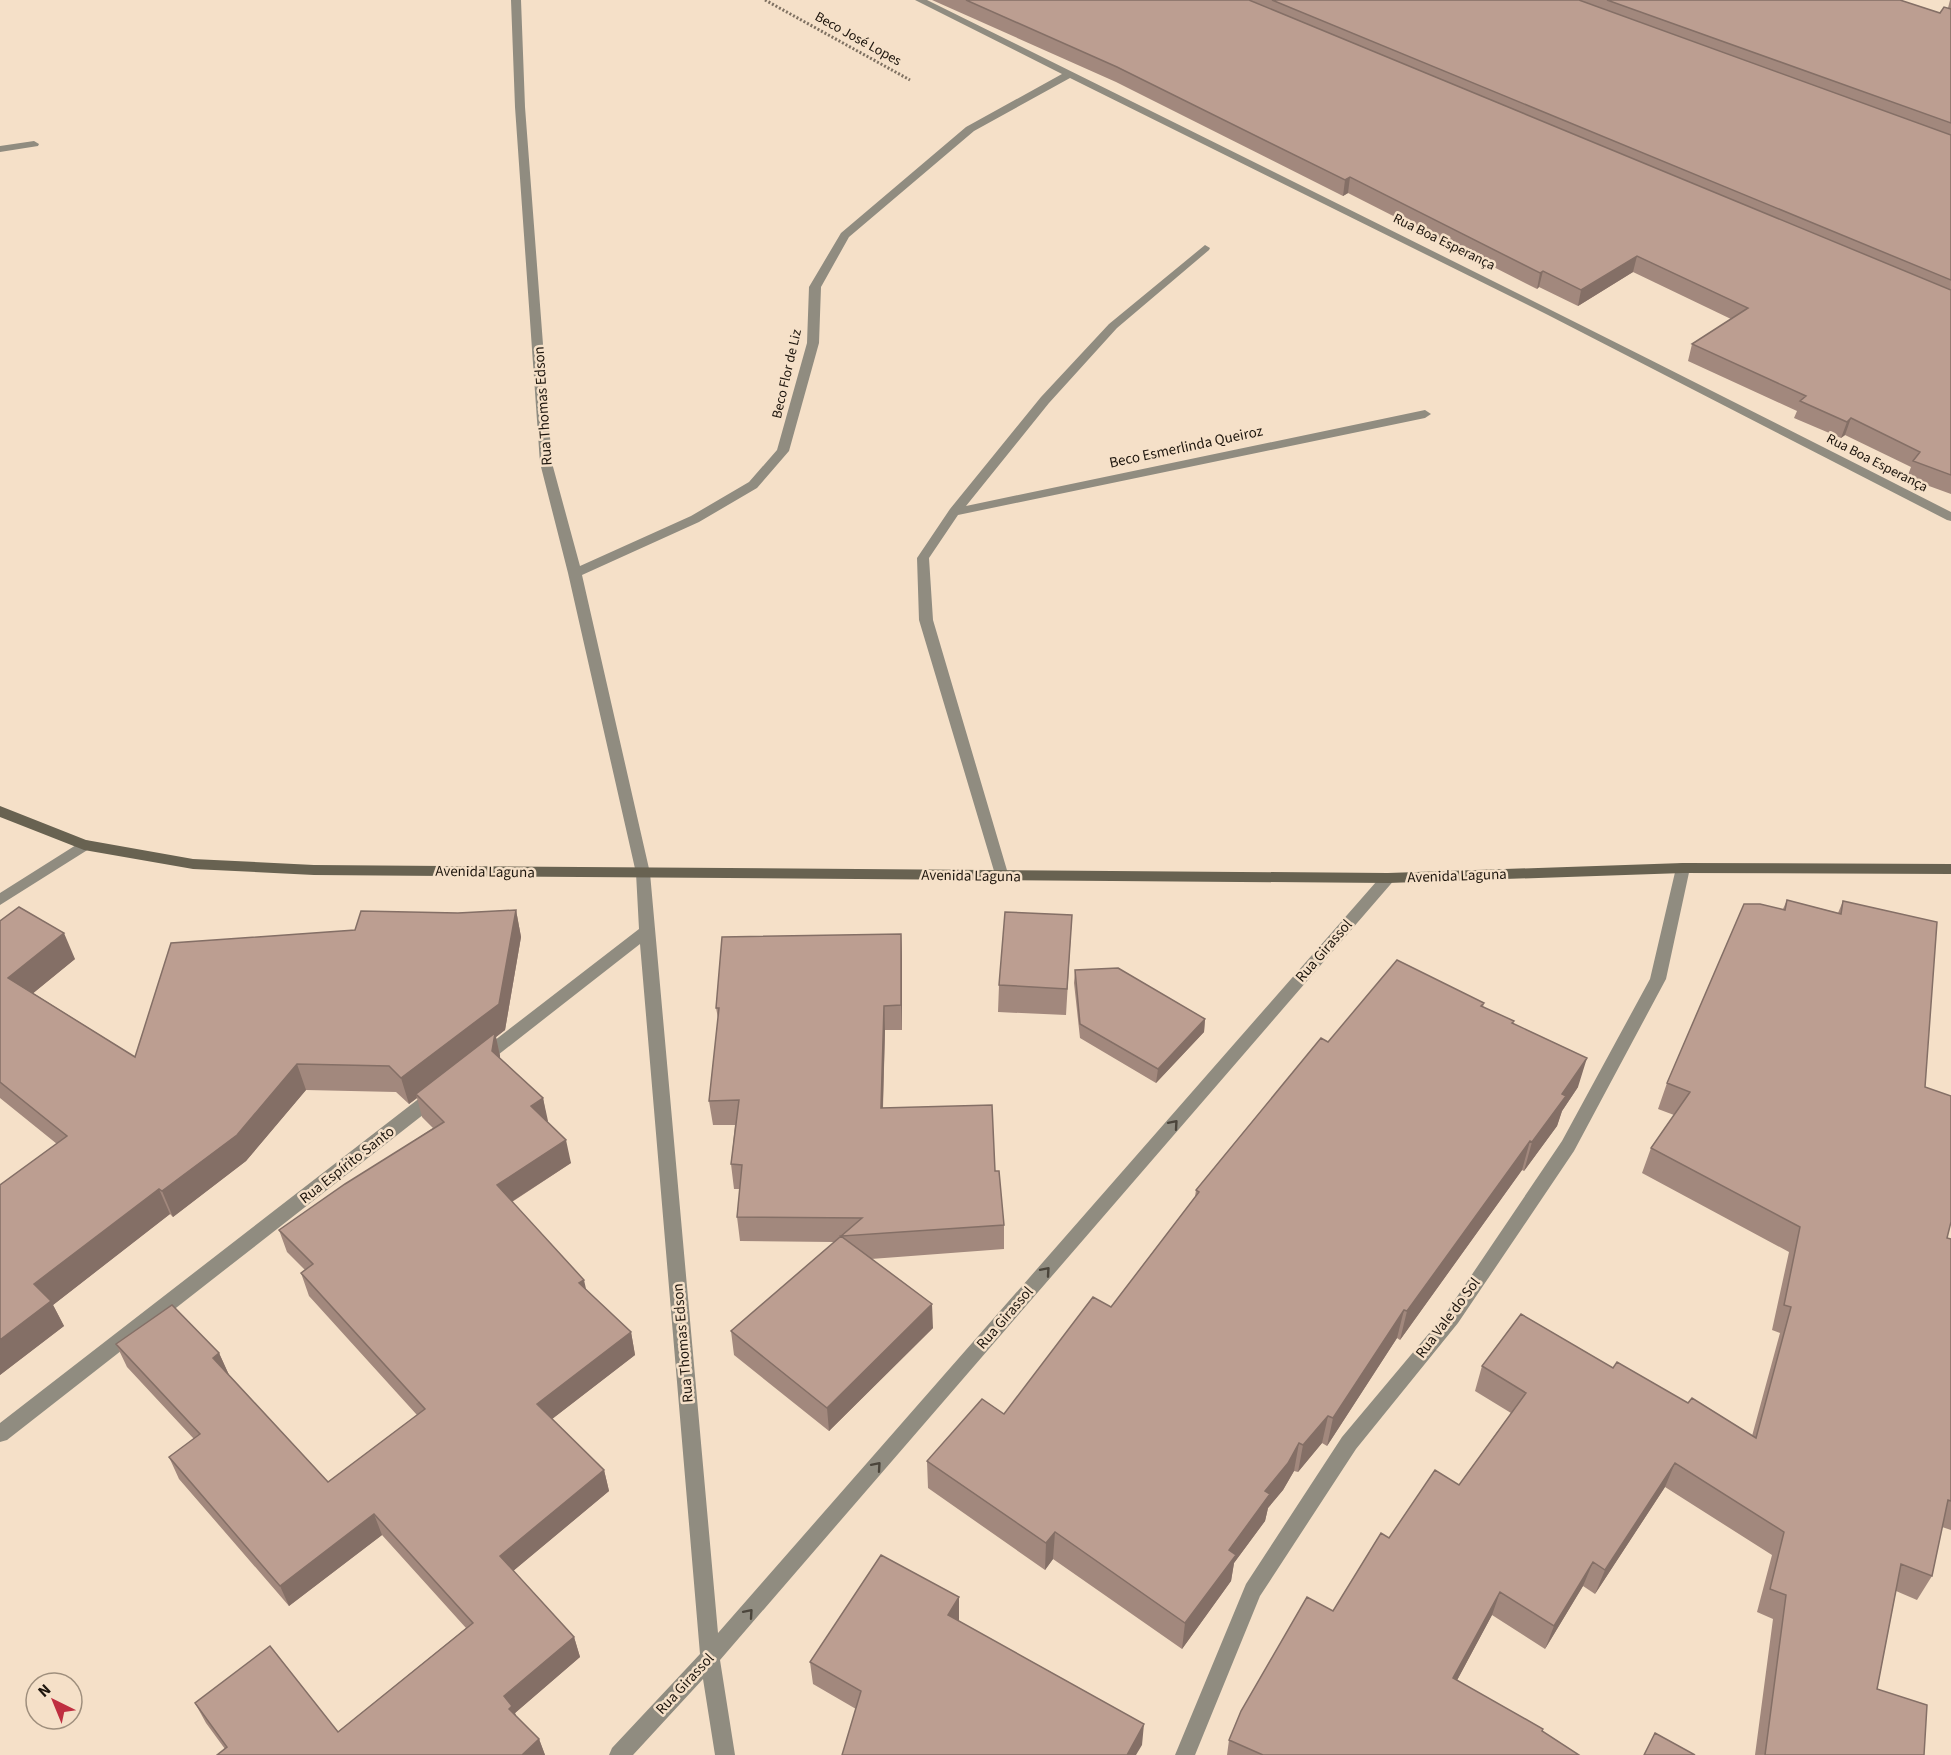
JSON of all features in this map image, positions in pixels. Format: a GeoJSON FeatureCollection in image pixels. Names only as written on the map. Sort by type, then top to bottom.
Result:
{"type":"FeatureCollection","features":[{"type":"Feature","properties":{"kind":"main road","name":"Avenida Laguna"},"geometry":{"type":"LineString","coordinates":[[0,811],[84,845],[204,865],[314,870],[1002,877],[1388,878],[1683,868],[1951,870]]}},
{"type":"Feature","properties":{"kind":"street","name":"Rua Thomas Edson"},"geometry":{"type":"LineString","coordinates":[[516,0],[520,107],[546,463],[575,573],[643,873]]}},
{"type":"Feature","properties":{"kind":"street","name":"Rua Boa Esperança"},"geometry":{"type":"LineString","coordinates":[[920,0],[1552,313],[1951,517]]}},
{"type":"Feature","properties":{"kind":"street","name":"Beco Flor de Liz"},"geometry":{"type":"LineString","coordinates":[[575,573],[695,519],[753,485],[783,451],[813,343],[815,287],[844,235],[970,129],[1070,74]]}},
{"type":"Feature","properties":{"kind":"street"},"geometry":{"type":"LineString","coordinates":[[0,149],[34,144]]}},
{"type":"Feature","properties":{"kind":"street"},"geometry":{"type":"LineString","coordinates":[[1002,877],[926,620],[922,558],[954,512],[1045,400],[1113,326],[1205,248]]}},
{"type":"Feature","properties":{"kind":"street","name":"Beco Esmerlinda Queiroz"},"geometry":{"type":"LineString","coordinates":[[954,512],[1425,414]]}},
{"type":"Feature","properties":{"kind":"street"},"geometry":{"type":"LineString","coordinates":[[0,900],[84,845]]}},
{"type":"Feature","properties":{"kind":"street","name":"Rua Vale do Sol"},"geometry":{"type":"LineString","coordinates":[[1185,1755],[1253,1590],[1349,1443],[1452,1318],[1568,1146],[1658,979],[1683,868]]}},
{"type":"Feature","properties":{"kind":"street"},"geometry":{"type":"LineString","coordinates":[[469,1069],[648,931],[643,873]]}},
{"type":"Feature","properties":{"kind":"street","name":"Rua Girassol"},"geometry":{"type":"LineString","coordinates":[[619,1755],[710,1657],[1388,878]]}},
{"type":"Feature","properties":{"kind":"street","name":"Rua Thomas Edson"},"geometry":{"type":"LineString","coordinates":[[648,931],[710,1657],[725,1755]]}},
{"type":"Feature","properties":{"kind":"street","name":"Rua Espírito Santo"},"geometry":{"type":"LineString","coordinates":[[0,1434],[450,1084]]}},
{"type":"Feature","properties":{"kind":"path","name":"Beco José Lopes"},"geometry":{"type":"LineString","coordinates":[[765,0],[910,80]]}},
{"type":"Feature","properties":{"kind":"building"},"geometry":{"type":"Polygon","coordinates":[[[966,0],[1249,0],[1951,290],[1951,475],[1913,461],[1920,452],[1851,418],[1847,422],[1800,401],[1806,396],[1692,344],[1748,308],[1637,256],[1581,290],[1543,271],[1540,273],[1350,177],[1345,180],[1117,67],[966,0]]]}},
{"type":"Feature","properties":{"kind":"building"},"geometry":{"type":"Polygon","coordinates":[[[1272,0],[1579,0],[1951,135],[1951,280],[1272,0]]]}},
{"type":"Feature","properties":{"kind":"building"},"geometry":{"type":"Polygon","coordinates":[[[1607,0],[1900,0],[1940,13],[1944,7],[1951,9],[1951,123],[1607,0]]]}},
{"type":"Feature","properties":{"kind":"building"},"geometry":{"type":"Polygon","coordinates":[[[1787,900],[1841,914],[1843,901],[1937,922],[1925,1087],[1951,1096],[1951,1222],[1947,1238],[1951,1239],[1951,1501],[1948,1500],[1932,1576],[1901,1564],[1877,1689],[1927,1705],[1924,1755],[1765,1755],[1786,1595],[1770,1589],[1784,1532],[1675,1463],[1605,1570],[1593,1562],[1554,1626],[1500,1592],[1453,1678],[1543,1729],[1542,1731],[1579,1755],[1263,1755],[1229,1740],[1241,1711],[1307,1597],[1333,1611],[1381,1533],[1389,1538],[1435,1470],[1459,1485],[1526,1393],[1482,1366],[1521,1314],[1613,1368],[1617,1362],[1688,1403],[1692,1398],[1756,1438],[1791,1307],[1784,1305],[1800,1227],[1651,1148],[1690,1092],[1667,1083],[1744,904],[1760,904],[1785,910],[1787,900]]]}},
{"type":"Feature","properties":{"kind":"building"},"geometry":{"type":"Polygon","coordinates":[[[19,907],[64,933],[8,978],[135,1057],[171,943],[355,930],[361,911],[458,913],[516,910],[499,1004],[401,1078],[389,1066],[297,1064],[237,1135],[162,1191],[159,1189],[34,1284],[51,1301],[0,1340],[0,1185],[67,1136],[0,1082],[0,921],[19,907]]]}},
{"type":"Feature","properties":{"kind":"building"},"geometry":{"type":"Polygon","coordinates":[[[1005,912],[1072,915],[1067,989],[999,985],[1005,912]]]}},
{"type":"Feature","properties":{"kind":"building"},"geometry":{"type":"Polygon","coordinates":[[[901,934],[901,1005],[884,1006],[881,1108],[992,1105],[995,1171],[999,1171],[1004,1225],[841,1236],[862,1218],[737,1217],[742,1165],[731,1164],[739,1100],[709,1101],[719,1008],[716,1008],[722,937],[901,934]]]}},
{"type":"Feature","properties":{"kind":"building"},"geometry":{"type":"Polygon","coordinates":[[[1397,960],[1484,1003],[1481,1006],[1514,1021],[1512,1023],[1587,1058],[1562,1094],[1566,1096],[1532,1142],[1530,1141],[1407,1311],[1404,1310],[1333,1418],[1328,1416],[1303,1445],[1299,1443],[1288,1463],[1265,1491],[1270,1494],[1229,1550],[1236,1555],[1185,1623],[1055,1532],[1046,1543],[927,1461],[982,1399],[1004,1414],[1093,1297],[1111,1307],[1199,1192],[1196,1190],[1321,1038],[1328,1042],[1397,960]]]}},
{"type":"Feature","properties":{"kind":"building"},"geometry":{"type":"Polygon","coordinates":[[[1118,968],[1205,1019],[1158,1069],[1080,1024],[1075,970],[1118,968]]]}},
{"type":"Feature","properties":{"kind":"building"},"geometry":{"type":"Polygon","coordinates":[[[495,1033],[492,1051],[543,1098],[531,1106],[566,1140],[497,1185],[584,1280],[579,1283],[631,1332],[537,1404],[604,1470],[500,1556],[574,1637],[504,1696],[512,1706],[509,1709],[539,1739],[522,1755],[217,1755],[227,1747],[195,1703],[270,1646],[338,1732],[473,1623],[374,1514],[280,1586],[169,1457],[200,1434],[116,1344],[172,1305],[219,1353],[213,1358],[328,1482],[425,1409],[301,1273],[313,1264],[279,1230],[345,1184],[444,1122],[416,1094],[495,1033]]]}},
{"type":"Feature","properties":{"kind":"building"},"geometry":{"type":"Polygon","coordinates":[[[841,1236],[932,1304],[827,1408],[731,1331],[841,1236]]]}},
{"type":"Feature","properties":{"kind":"building"},"geometry":{"type":"Polygon","coordinates":[[[881,1555],[959,1597],[948,1615],[1144,1724],[1127,1755],[842,1755],[861,1691],[810,1662],[881,1555]]]}},
{"type":"Feature","properties":{"kind":"building"},"geometry":{"type":"Polygon","coordinates":[[[1655,1733],[1695,1755],[1644,1755],[1655,1733]]]}}]}
